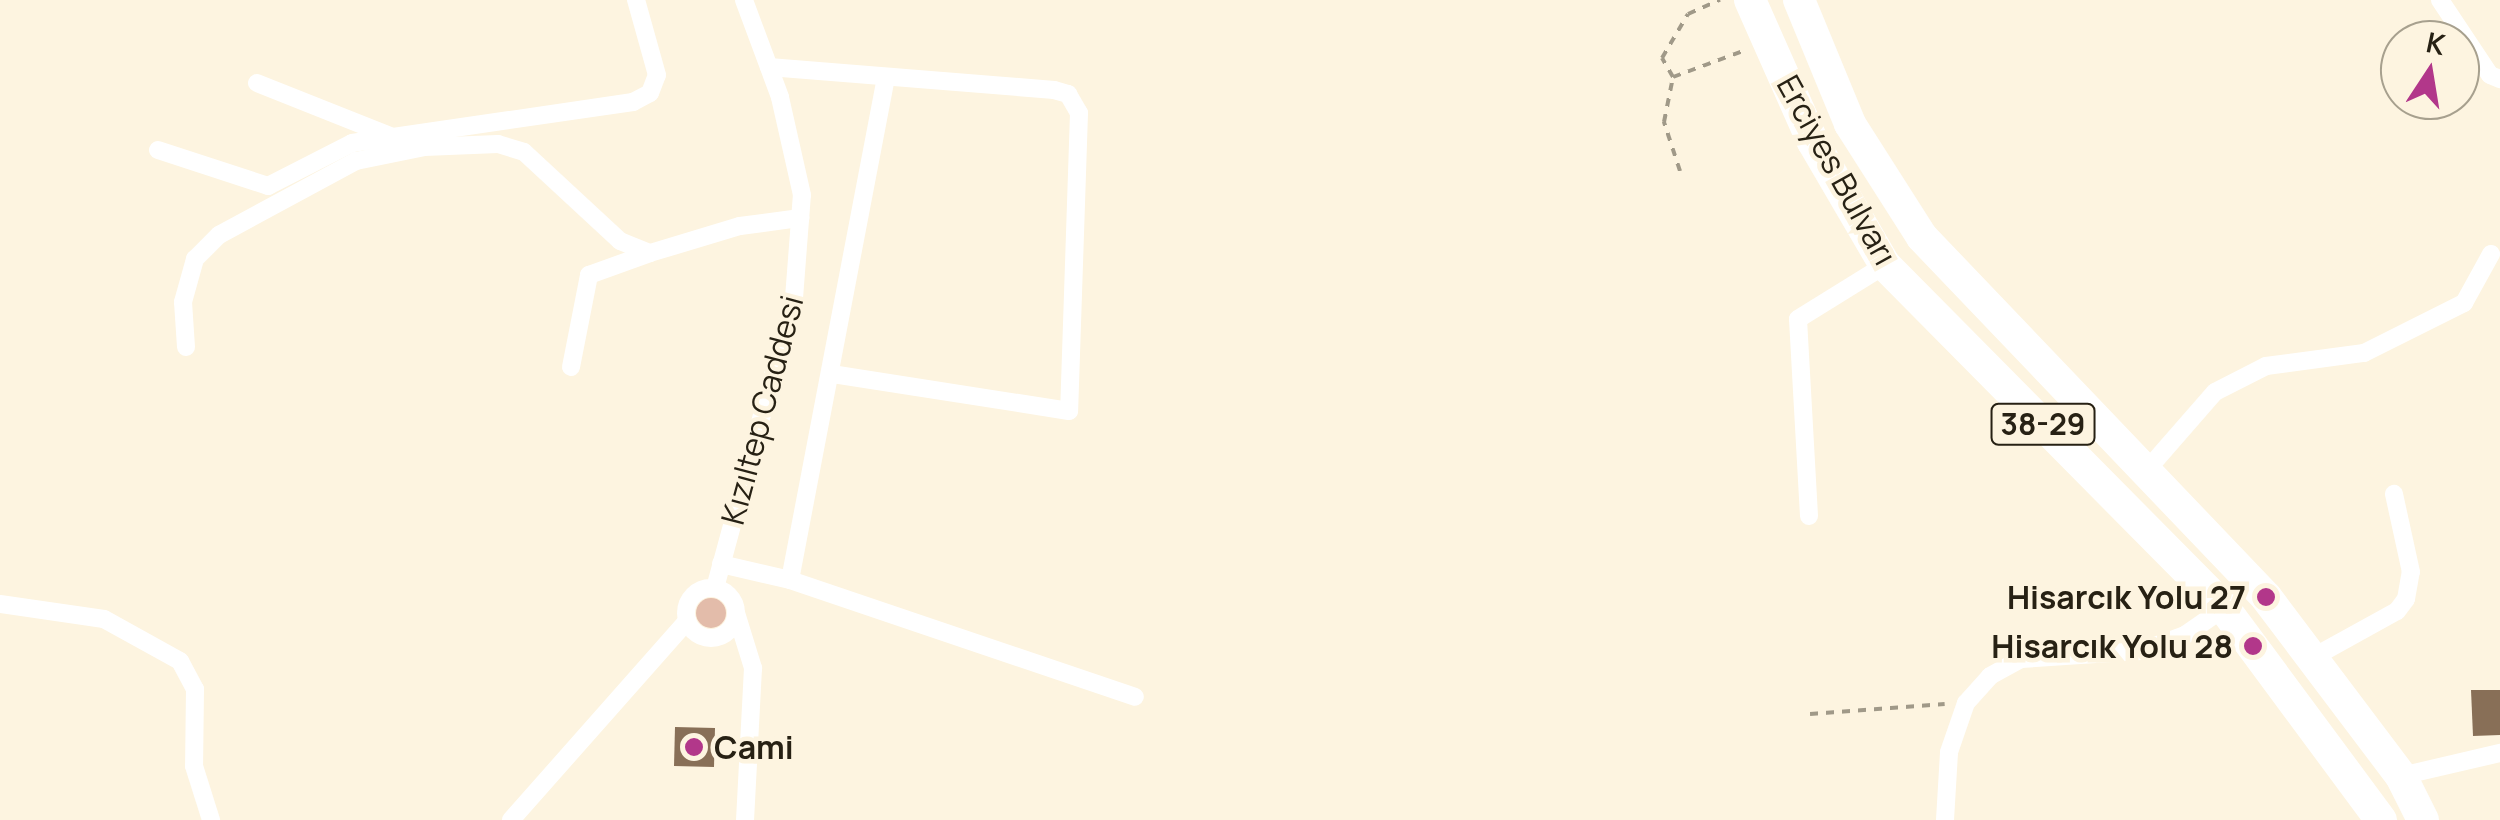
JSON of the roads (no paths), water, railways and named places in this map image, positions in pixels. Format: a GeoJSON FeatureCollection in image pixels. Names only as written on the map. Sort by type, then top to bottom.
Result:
{"type":"FeatureCollection","features":[{"type":"Feature","properties":{"kind":"highway","name":"Erciyes Bulvarı"},"geometry":{"type":"LineString","coordinates":[[1750,0],[1813,142],[1885,265],[2224,608],[2381,820]]}},
{"type":"Feature","properties":{"kind":"highway","name":"Erciyes Bulvarı"},"geometry":{"type":"LineString","coordinates":[[1800,0],[1850,124],[1922,236],[2266,598],[2401,776],[2423,820]]}},
{"type":"Feature","properties":{"kind":"street"},"geometry":{"type":"LineString","coordinates":[[158,150],[268,186],[352,143],[642,99],[657,75],[636,0]]}},
{"type":"Feature","properties":{"kind":"street","name":"Kızıltep Caddesi"},"geometry":{"type":"LineString","coordinates":[[715,588],[779,366],[794,298],[802,195],[768,68],[744,0]]}},
{"type":"Feature","properties":{"kind":"street"},"geometry":{"type":"LineString","coordinates":[[2440,0],[2490,75],[2500,78]]}},
{"type":"Feature","properties":{"kind":"street"},"geometry":{"type":"LineString","coordinates":[[768,68],[1054,90],[1078,105],[1069,411],[834,374]]}},
{"type":"Feature","properties":{"kind":"street"},"geometry":{"type":"LineString","coordinates":[[790,580],[834,374],[886,77]]}},
{"type":"Feature","properties":{"kind":"street"},"geometry":{"type":"LineString","coordinates":[[258,83],[390,136]]}},
{"type":"Feature","properties":{"kind":"street"},"geometry":{"type":"LineString","coordinates":[[186,346],[183,302],[195,259],[220,236],[356,161],[424,147],[498,144],[524,152],[620,240],[650,253]]}},
{"type":"Feature","properties":{"kind":"street"},"geometry":{"type":"LineString","coordinates":[[570,367],[588,276],[740,226],[800,218]]}},
{"type":"Feature","properties":{"kind":"street"},"geometry":{"type":"LineString","coordinates":[[2146,470],[2215,392],[2266,366],[2364,353],[2464,303],[2491,254]]}},
{"type":"Feature","properties":{"kind":"street"},"geometry":{"type":"LineString","coordinates":[[1809,516],[1798,319],[1885,265]]}},
{"type":"Feature","properties":{"kind":"street"},"geometry":{"type":"LineString","coordinates":[[2310,659],[2398,611],[2406,600],[2412,572],[2394,494]]}},
{"type":"Feature","properties":{"kind":"street"},"geometry":{"type":"LineString","coordinates":[[721,564],[790,580],[1135,697]]}},
{"type":"Feature","properties":{"kind":"street"},"geometry":{"type":"LineString","coordinates":[[511,820],[686,621],[691,596],[715,588],[730,597],[753,668],[744,820]]}},
{"type":"Feature","properties":{"kind":"street"},"geometry":{"type":"LineString","coordinates":[[0,604],[104,619],[180,661],[195,689],[194,766],[211,820]]}},
{"type":"Feature","properties":{"kind":"street"},"geometry":{"type":"LineString","coordinates":[[1945,820],[1948,752],[1966,702],[1990,676],[2020,658],[2140,651],[2185,635],[2224,608]]}},
{"type":"Feature","properties":{"kind":"street"},"geometry":{"type":"LineString","coordinates":[[686,621],[698,635],[714,638],[730,630],[736,613]]}},
{"type":"Feature","properties":{"kind":"street"},"geometry":{"type":"LineString","coordinates":[[2401,776],[2500,753]]}},
{"type":"Feature","properties":{"kind":"place","name":"Hisarcık Yolu 27"},"geometry":{"type":"Point","coordinates":[2266,597]}},
{"type":"Feature","properties":{"kind":"place","name":"Hisarcık Yolu 28"},"geometry":{"type":"Point","coordinates":[2253,646]}},
{"type":"Feature","properties":{"kind":"place","name":"Cami"},"geometry":{"type":"Point","coordinates":[694,747]}}]}
